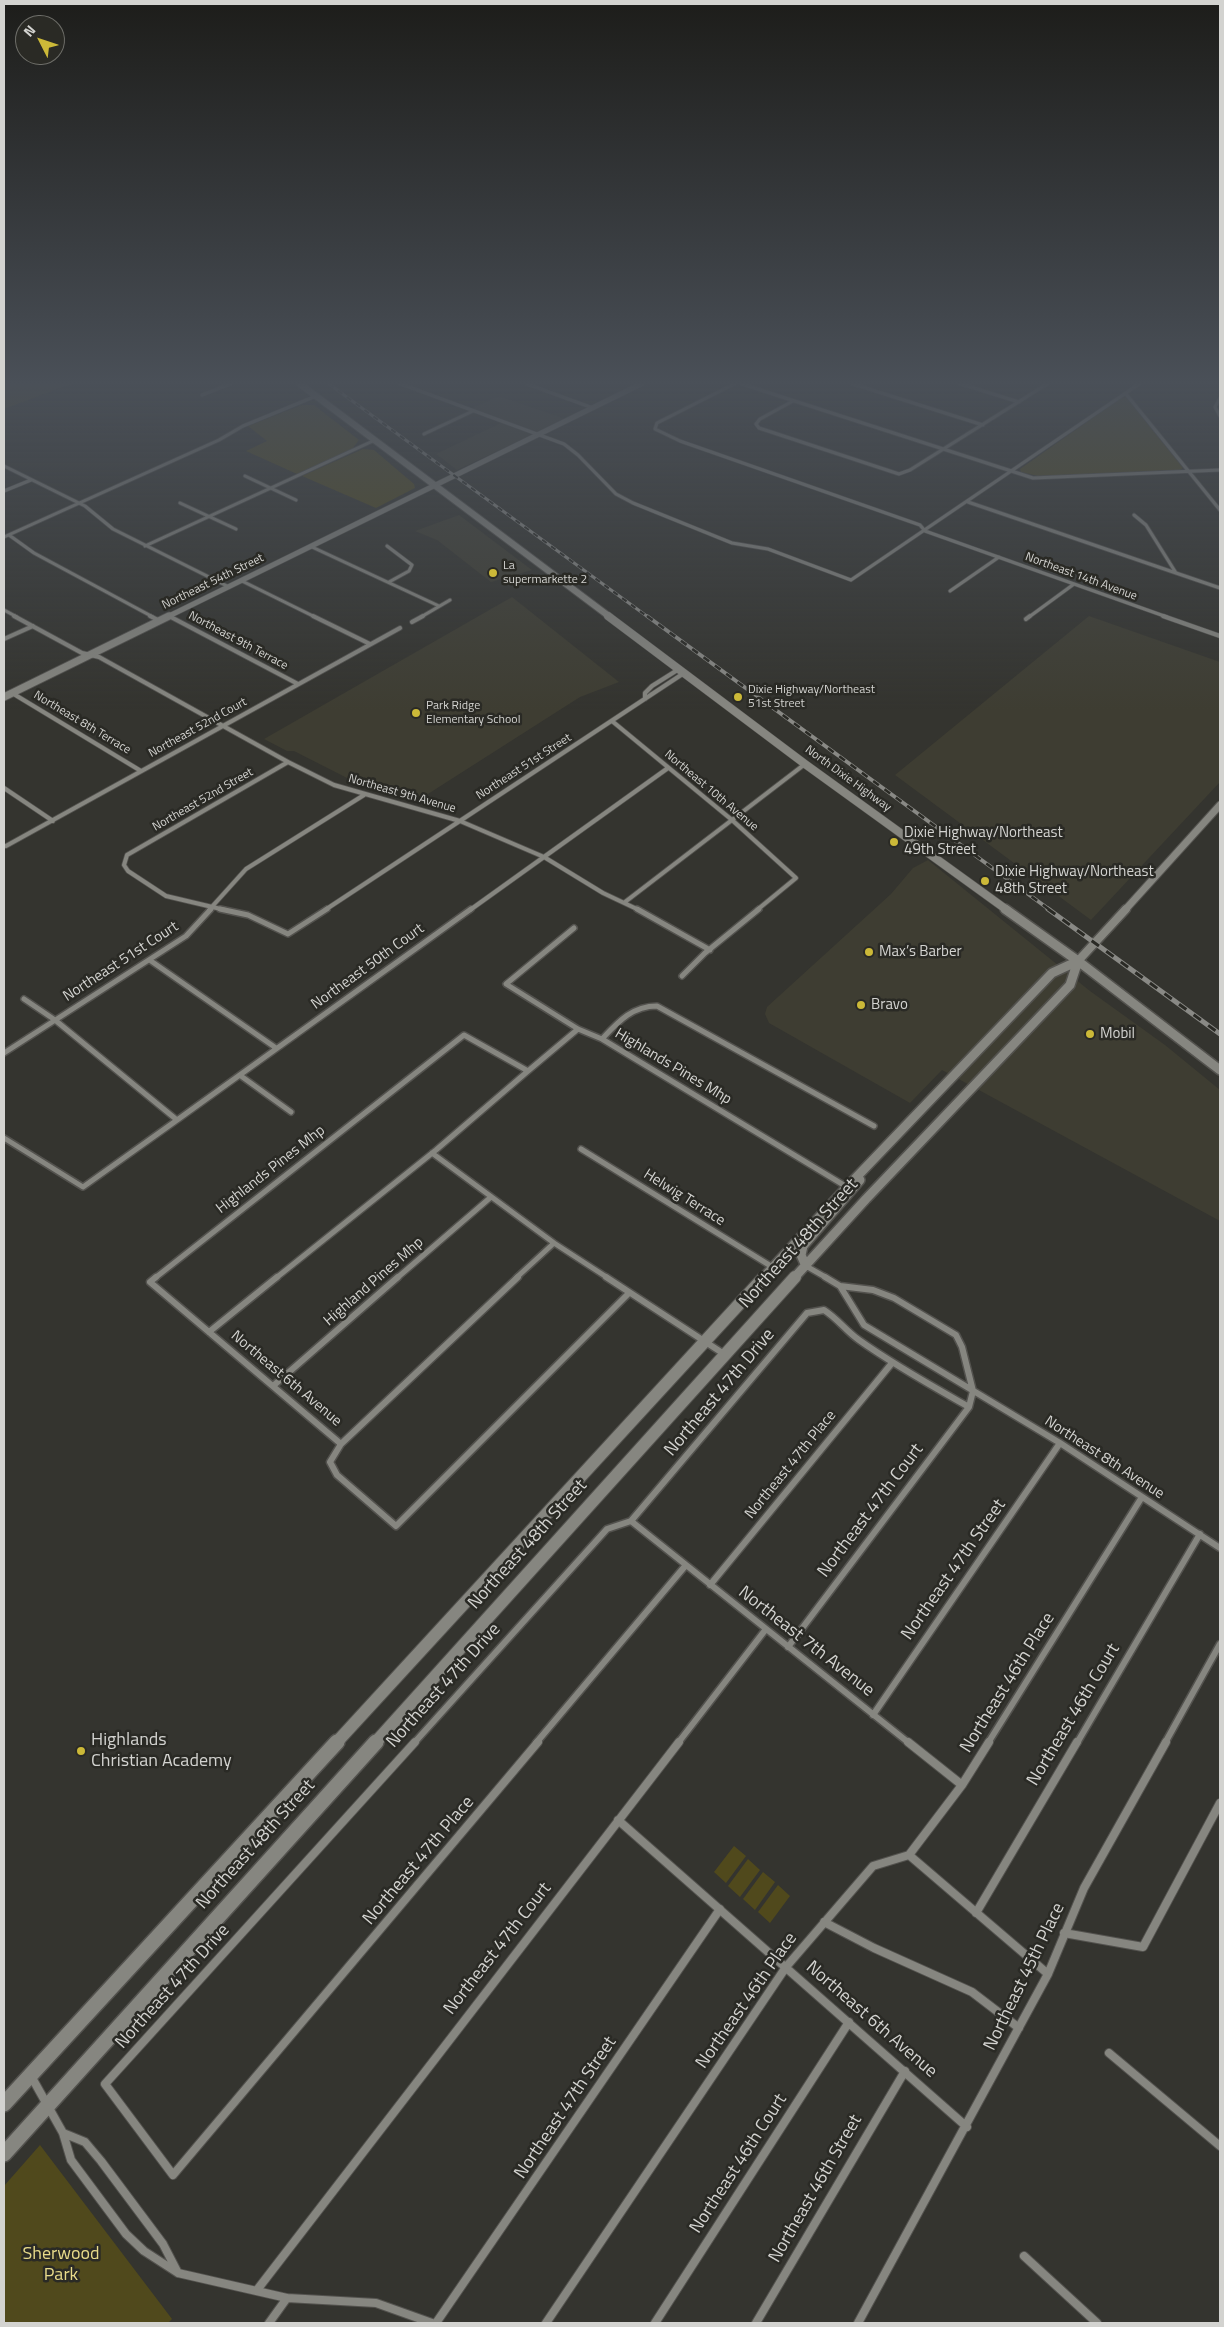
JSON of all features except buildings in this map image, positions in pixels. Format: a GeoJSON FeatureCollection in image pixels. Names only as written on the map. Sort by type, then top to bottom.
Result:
{"type":"FeatureCollection","features":[{"type":"Feature","properties":{"kind":"main road","name":"North Dixie Highway"},"geometry":{"type":"LineString","coordinates":[[445,493],[805,764],[1078,961],[1220,1070]]}},
{"type":"Feature","properties":{"kind":"main road","name":"Northeast 48th Street"},"geometry":{"type":"LineString","coordinates":[[4,2104],[847,1187],[1052,973],[1078,961]]}},
{"type":"Feature","properties":{"kind":"main road","name":"Northeast 48th Street"},"geometry":{"type":"LineString","coordinates":[[4,2154],[866,1199],[1070,985],[1078,961]]}},
{"type":"Feature","properties":{"kind":"main road"},"geometry":{"type":"LineString","coordinates":[[806,1266],[801,1255],[803,1246],[856,1187],[865,1169]]}},
{"type":"Feature","properties":{"kind":"street"},"geometry":{"type":"LineString","coordinates":[[58,493],[91,510],[113,529],[229,587]]}},
{"type":"Feature","properties":{"kind":"street"},"geometry":{"type":"LineString","coordinates":[[4,537],[99,493]]}},
{"type":"Feature","properties":{"kind":"street"},"geometry":{"type":"LineString","coordinates":[[145,546],[261,493]]}},
{"type":"Feature","properties":{"kind":"street"},"geometry":{"type":"LineString","coordinates":[[281,493],[296,500]]}},
{"type":"Feature","properties":{"kind":"street","name":"Northeast 54th Street"},"geometry":{"type":"LineString","coordinates":[[91,654],[420,493]]}},
{"type":"Feature","properties":{"kind":"street"},"geometry":{"type":"LineString","coordinates":[[615,493],[633,503],[732,543],[768,549],[851,580],[982,493]]}},
{"type":"Feature","properties":{"kind":"street","name":"Northeast 14th Avenue"},"geometry":{"type":"LineString","coordinates":[[827,493],[920,525],[926,531],[1220,636]]}},
{"type":"Feature","properties":{"kind":"street"},"geometry":{"type":"LineString","coordinates":[[1207,493],[1220,510]]}},
{"type":"Feature","properties":{"kind":"street"},"geometry":{"type":"LineString","coordinates":[[968,502],[1220,588]]}},
{"type":"Feature","properties":{"kind":"street"},"geometry":{"type":"LineString","coordinates":[[180,503],[236,529]]}},
{"type":"Feature","properties":{"kind":"street"},"geometry":{"type":"LineString","coordinates":[[1134,515],[1146,524],[1176,573]]}},
{"type":"Feature","properties":{"kind":"street"},"geometry":{"type":"LineString","coordinates":[[9,535],[34,553],[160,620]]}},
{"type":"Feature","properties":{"kind":"street"},"geometry":{"type":"LineString","coordinates":[[312,546],[439,606]]}},
{"type":"Feature","properties":{"kind":"street"},"geometry":{"type":"LineString","coordinates":[[388,546],[412,565],[409,571],[389,582]]}},
{"type":"Feature","properties":{"kind":"street"},"geometry":{"type":"LineString","coordinates":[[950,591],[999,557]]}},
{"type":"Feature","properties":{"kind":"street"},"geometry":{"type":"LineString","coordinates":[[242,581],[370,644]]}},
{"type":"Feature","properties":{"kind":"street"},"geometry":{"type":"LineString","coordinates":[[1026,619],[1074,584]]}},
{"type":"Feature","properties":{"kind":"street"},"geometry":{"type":"LineString","coordinates":[[412,622],[450,600]]}},
{"type":"Feature","properties":{"kind":"street","name":"Northeast 9th Avenue"},"geometry":{"type":"LineString","coordinates":[[4,610],[82,653],[91,654],[288,762],[334,785],[460,821],[544,857],[603,893],[625,902],[710,950]]}},
{"type":"Feature","properties":{"kind":"street","name":"Northeast 9th Terrace"},"geometry":{"type":"LineString","coordinates":[[169,616],[298,684]]}},
{"type":"Feature","properties":{"kind":"street"},"geometry":{"type":"LineString","coordinates":[[4,639],[32,626]]}},
{"type":"Feature","properties":{"kind":"street","name":"Northeast 52nd Court"},"geometry":{"type":"LineString","coordinates":[[6,846],[400,628]]}},
{"type":"Feature","properties":{"kind":"street"},"geometry":{"type":"LineString","coordinates":[[4,697],[91,654]]}},
{"type":"Feature","properties":{"kind":"street","name":"Northeast 51st Street"},"geometry":{"type":"LineString","coordinates":[[645,699],[645,693],[652,686],[682,671]]}},
{"type":"Feature","properties":{"kind":"street","name":"Northeast 51st Street"},"geometry":{"type":"LineString","coordinates":[[212,908],[248,915],[288,934],[645,699],[682,671]]}},
{"type":"Feature","properties":{"kind":"street","name":"Northeast 8th Terrace"},"geometry":{"type":"LineString","coordinates":[[12,693],[142,771]]}},
{"type":"Feature","properties":{"kind":"street","name":"Northeast 10th Avenue"},"geometry":{"type":"LineString","coordinates":[[612,720],[732,820],[796,878],[710,950]]}},
{"type":"Feature","properties":{"kind":"street","name":"Northeast 52nd Street"},"geometry":{"type":"LineString","coordinates":[[212,908],[166,896],[128,871],[124,865],[128,855],[288,762]]}},
{"type":"Feature","properties":{"kind":"street"},"geometry":{"type":"LineString","coordinates":[[625,902],[805,764]]}},
{"type":"Feature","properties":{"kind":"street","name":"Northeast 50th Court"},"geometry":{"type":"LineString","coordinates":[[4,1138],[83,1187],[241,1076],[276,1048],[668,768]]}},
{"type":"Feature","properties":{"kind":"street"},"geometry":{"type":"LineString","coordinates":[[4,788],[53,821]]}},
{"type":"Feature","properties":{"kind":"street","name":"Northeast 51st Court"},"geometry":{"type":"LineString","coordinates":[[4,1053],[151,961],[186,936],[246,869],[364,795]]}},
{"type":"Feature","properties":{"kind":"street","name":"Northeast 48th Street"},"geometry":{"type":"LineString","coordinates":[[1078,961],[1220,806]]}},
{"type":"Feature","properties":{"kind":"street"},"geometry":{"type":"LineString","coordinates":[[574,928],[506,984],[578,1029],[602,1039]]}},
{"type":"Feature","properties":{"kind":"street"},"geometry":{"type":"LineString","coordinates":[[682,976],[710,950]]}},
{"type":"Feature","properties":{"kind":"street"},"geometry":{"type":"LineString","coordinates":[[151,961],[276,1048]]}},
{"type":"Feature","properties":{"kind":"street"},"geometry":{"type":"LineString","coordinates":[[24,999],[55,1020],[177,1120]]}},
{"type":"Feature","properties":{"kind":"street","name":"Highlands Pines Mhp"},"geometry":{"type":"LineString","coordinates":[[847,1187],[602,1039],[637,1008],[647,1005],[657,1006],[874,1126]]}},
{"type":"Feature","properties":{"kind":"street"},"geometry":{"type":"LineString","coordinates":[[209,1332],[432,1153],[578,1029]]}},
{"type":"Feature","properties":{"kind":"street","name":"Highlands Pines Mhp"},"geometry":{"type":"LineString","coordinates":[[150,1282],[464,1036],[528,1071]]}},
{"type":"Feature","properties":{"kind":"street"},"geometry":{"type":"LineString","coordinates":[[241,1076],[291,1112]]}},
{"type":"Feature","properties":{"kind":"street","name":"Helwig Terrace"},"geometry":{"type":"LineString","coordinates":[[581,1148],[774,1268]]}},
{"type":"Feature","properties":{"kind":"street"},"geometry":{"type":"LineString","coordinates":[[432,1153],[554,1243],[726,1355]]}},
{"type":"Feature","properties":{"kind":"street","name":"Highland Pines Mhp"},"geometry":{"type":"LineString","coordinates":[[273,1386],[492,1197]]}},
{"type":"Feature","properties":{"kind":"street"},"geometry":{"type":"LineString","coordinates":[[341,1444],[554,1243]]}},
{"type":"Feature","properties":{"kind":"street","name":"Northeast 8th Avenue"},"geometry":{"type":"LineString","coordinates":[[806,1266],[840,1286],[873,1290],[894,1298],[956,1335],[962,1347],[973,1391]]}},
{"type":"Feature","properties":{"kind":"street","name":"Northeast 6th Avenue"},"geometry":{"type":"LineString","coordinates":[[150,1282],[341,1444],[330,1462],[337,1475],[396,1526],[629,1293]]}},
{"type":"Feature","properties":{"kind":"street","name":"Northeast 8th Avenue"},"geometry":{"type":"LineString","coordinates":[[840,1286],[864,1326],[1060,1444],[1220,1548]]}},
{"type":"Feature","properties":{"kind":"street","name":"Northeast 47th Drive"},"geometry":{"type":"LineString","coordinates":[[173,2175],[105,2084],[607,1529],[631,1521],[807,1313],[824,1310],[837,1318],[850,1333],[892,1363]]}},
{"type":"Feature","properties":{"kind":"street"},"geometry":{"type":"LineString","coordinates":[[892,1363],[969,1407]]}},
{"type":"Feature","properties":{"kind":"street","name":"Northeast 47th Place"},"geometry":{"type":"LineString","coordinates":[[710,1585],[892,1363]]}},
{"type":"Feature","properties":{"kind":"street","name":"Northeast 47th Court"},"geometry":{"type":"LineString","coordinates":[[788,1647],[969,1407],[973,1391]]}},
{"type":"Feature","properties":{"kind":"street","name":"Northeast 47th Street"},"geometry":{"type":"LineString","coordinates":[[873,1714],[1060,1444]]}},
{"type":"Feature","properties":{"kind":"street","name":"Northeast 46th Place"},"geometry":{"type":"LineString","coordinates":[[546,2323],[786,1967],[873,1866],[909,1855],[962,1785],[1142,1497]]}},
{"type":"Feature","properties":{"kind":"street","name":"Northeast 7th Avenue"},"geometry":{"type":"LineString","coordinates":[[631,1521],[962,1785]]}},
{"type":"Feature","properties":{"kind":"street","name":"Northeast 46th Court"},"geometry":{"type":"LineString","coordinates":[[976,1913],[1200,1534]]}},
{"type":"Feature","properties":{"kind":"street","name":"Northeast 47th Place"},"geometry":{"type":"LineString","coordinates":[[173,2175],[686,1565]]}},
{"type":"Feature","properties":{"kind":"street","name":"Northeast 47th Court"},"geometry":{"type":"LineString","coordinates":[[257,2290],[766,1629]]}},
{"type":"Feature","properties":{"kind":"street","name":"Northeast 45th Place"},"geometry":{"type":"LineString","coordinates":[[858,2323],[967,2127],[1048,1974],[1084,1888],[1220,1644]]}},
{"type":"Feature","properties":{"kind":"street"},"geometry":{"type":"LineString","coordinates":[[1064,1933],[1143,1947],[1220,1803]]}},
{"type":"Feature","properties":{"kind":"street","name":"Northeast 6th Avenue"},"geometry":{"type":"LineString","coordinates":[[618,1820],[967,2127]]}},
{"type":"Feature","properties":{"kind":"street"},"geometry":{"type":"LineString","coordinates":[[909,1855],[1048,1974]]}},
{"type":"Feature","properties":{"kind":"street","name":"Northeast 47th Street"},"geometry":{"type":"LineString","coordinates":[[434,2323],[720,1909]]}},
{"type":"Feature","properties":{"kind":"street"},"geometry":{"type":"LineString","coordinates":[[824,1922],[874,1948],[949,1980],[972,1992],[1019,2028]]}},
{"type":"Feature","properties":{"kind":"street","name":"Northeast 46th Court"},"geometry":{"type":"LineString","coordinates":[[655,2323],[849,2022]]}},
{"type":"Feature","properties":{"kind":"street"},"geometry":{"type":"LineString","coordinates":[[1109,2053],[1220,2146]]}},
{"type":"Feature","properties":{"kind":"street","name":"Northeast 46th Street"},"geometry":{"type":"LineString","coordinates":[[756,2323],[905,2071]]}},
{"type":"Feature","properties":{"kind":"street"},"geometry":{"type":"LineString","coordinates":[[30,2075],[63,2133],[71,2160],[126,2234],[144,2251],[178,2273],[288,2298],[376,2303],[434,2323]]}},
{"type":"Feature","properties":{"kind":"street"},"geometry":{"type":"LineString","coordinates":[[63,2133],[85,2142],[102,2161],[163,2244],[178,2273]]}},
{"type":"Feature","properties":{"kind":"street"},"geometry":{"type":"LineString","coordinates":[[1024,2256],[1097,2323]]}},
{"type":"Feature","properties":{"kind":"street"},"geometry":{"type":"LineString","coordinates":[[269,2323],[288,2298]]}},
{"type":"Feature","properties":{"kind":"shaded area"},"geometry":{"type":"Polygon","coordinates":[[[459,515],[532,570],[491,582],[437,540],[415,531],[459,515]]]}},
{"type":"Feature","properties":{"kind":"shaded area"},"geometry":{"type":"Polygon","coordinates":[[[512,597],[619,682],[580,697],[417,801],[351,780],[294,751],[287,751],[264,739],[512,597]]]}},
{"type":"Feature","properties":{"kind":"shaded area"},"geometry":{"type":"Polygon","coordinates":[[[1089,616],[1220,662],[1220,782],[1091,920],[895,775],[1089,616]]]}},
{"type":"Feature","properties":{"kind":"shaded area"},"geometry":{"type":"Polygon","coordinates":[[[928,860],[1090,991],[1165,1045],[1220,1090],[1220,1221],[942,1070],[910,1103],[769,1023],[765,1014],[767,1007],[891,894],[913,868],[928,860]]]}},
{"type":"Feature","properties":{"kind":"green space"},"geometry":{"type":"Polygon","coordinates":[[[340,493],[406,493],[376,508],[340,493]]]}},
{"type":"Feature","properties":{"kind":"green space"},"geometry":{"type":"Polygon","coordinates":[[[734,1846],[746,1856],[726,1883],[714,1872],[734,1846]]]}},
{"type":"Feature","properties":{"kind":"green space"},"geometry":{"type":"Polygon","coordinates":[[[748,1859],[760,1870],[740,1897],[728,1886],[748,1859]]]}},
{"type":"Feature","properties":{"kind":"green space"},"geometry":{"type":"Polygon","coordinates":[[[763,1872],[775,1882],[755,1910],[743,1899],[763,1872]]]}},
{"type":"Feature","properties":{"kind":"green space"},"geometry":{"type":"Polygon","coordinates":[[[778,1885],[790,1896],[770,1923],[758,1912],[778,1885]]]}},
{"type":"Feature","properties":{"kind":"green space","name":"Sherwood Park"},"geometry":{"type":"Polygon","coordinates":[[[40,2145],[172,2319],[168,2323],[4,2323],[4,2186],[40,2145]]]}},
{"type":"Feature","properties":{"kind":"railway"},"geometry":{"type":"LineString","coordinates":[[478,493],[648,617]]}},
{"type":"Feature","properties":{"kind":"railway"},"geometry":{"type":"LineString","coordinates":[[647,616],[1050,910]]}},
{"type":"Feature","properties":{"kind":"railway"},"geometry":{"type":"LineString","coordinates":[[1048,909],[1220,1034]]}},
{"type":"Feature","properties":{"kind":"place","name":"La supermarkette 2"},"geometry":{"type":"Point","coordinates":[493,573]}},
{"type":"Feature","properties":{"kind":"place","name":"Dixie Highway/Northeast 51st Street"},"geometry":{"type":"Point","coordinates":[738,697]}},
{"type":"Feature","properties":{"kind":"place","name":"Park Ridge Elementary School"},"geometry":{"type":"Point","coordinates":[416,713]}},
{"type":"Feature","properties":{"kind":"place","name":"Dixie Highway/Northeast 49th Street"},"geometry":{"type":"Point","coordinates":[894,842]}},
{"type":"Feature","properties":{"kind":"place","name":"Dixie Highway/Northeast 48th Street"},"geometry":{"type":"Point","coordinates":[985,881]}},
{"type":"Feature","properties":{"kind":"place","name":"Max’s Barber"},"geometry":{"type":"Point","coordinates":[869,952]}},
{"type":"Feature","properties":{"kind":"place","name":"Bravo"},"geometry":{"type":"Point","coordinates":[861,1005]}},
{"type":"Feature","properties":{"kind":"place","name":"Mobil"},"geometry":{"type":"Point","coordinates":[1090,1034]}},
{"type":"Feature","properties":{"kind":"place","name":"Highlands Christian Academy"},"geometry":{"type":"Point","coordinates":[81,1751]}}]}
